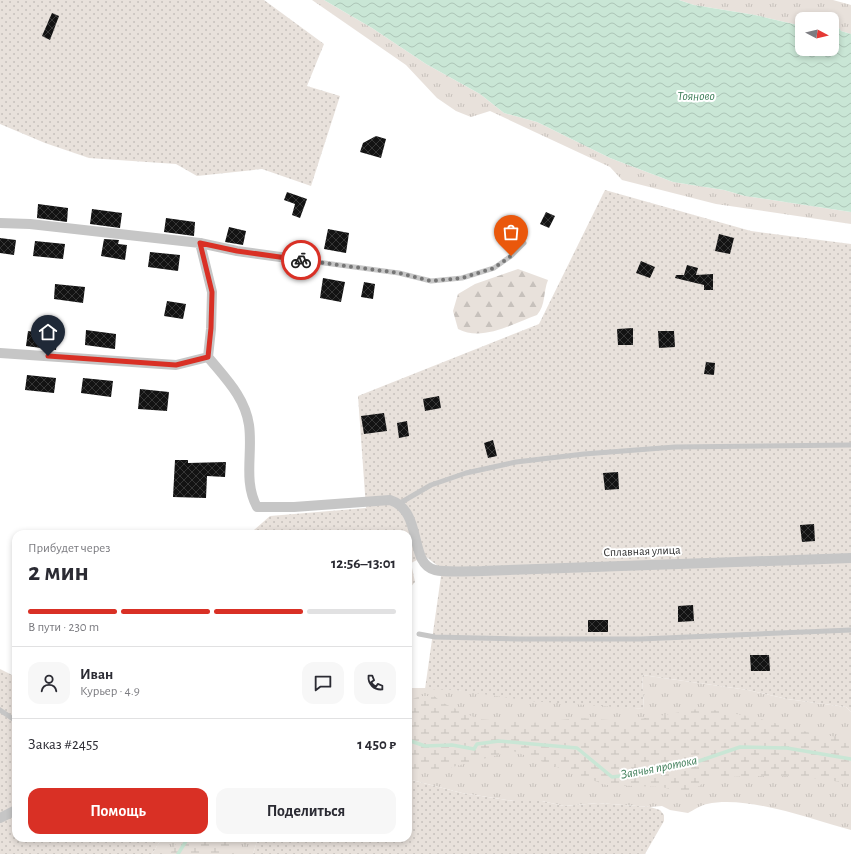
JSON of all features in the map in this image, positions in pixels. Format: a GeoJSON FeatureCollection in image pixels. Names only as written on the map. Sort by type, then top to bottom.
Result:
{"type":"FeatureCollection","features":[{"type":"Feature","properties":{"kind":"street"},"geometry":{"type":"LineString","coordinates":[[0,223],[30,224],[200,243],[237,251],[302,260]]}},
{"type":"Feature","properties":{"kind":"street"},"geometry":{"type":"LineString","coordinates":[[200,243],[212,292],[211,328],[208,357],[242,401],[249,425],[249,480],[252,497],[257,507],[294,507],[390,500],[400,503]]}},
{"type":"Feature","properties":{"kind":"street"},"geometry":{"type":"LineString","coordinates":[[0,353],[176,365],[208,357]]}},
{"type":"Feature","properties":{"kind":"street","name":"Сплавная улица"},"geometry":{"type":"LineString","coordinates":[[400,503],[410,516],[419,553],[425,564],[435,570],[482,571],[851,558]]}},
{"type":"Feature","properties":{"kind":"street"},"geometry":{"type":"LineString","coordinates":[[0,818],[12,812]]}},
{"type":"Feature","properties":{"kind":"lane"},"geometry":{"type":"LineString","coordinates":[[302,260],[399,273],[431,281],[462,278],[494,268],[511,256],[524,243]]}},
{"type":"Feature","properties":{"kind":"lane"},"geometry":{"type":"LineString","coordinates":[[400,503],[431,485],[445,480],[466,473],[516,462],[584,454],[674,447],[851,445]]}},
{"type":"Feature","properties":{"kind":"lane"},"geometry":{"type":"LineString","coordinates":[[419,634],[435,637],[519,639],[641,639],[851,630]]}},
{"type":"Feature","properties":{"kind":"lane"},"geometry":{"type":"LineString","coordinates":[[0,710],[12,718]]}},
{"type":"Feature","properties":{"kind":"green space"},"geometry":{"type":"Polygon","coordinates":[[[0,0],[264,0],[324,44],[307,86],[340,96],[311,186],[262,169],[197,176],[176,164],[89,158],[45,143],[0,124],[0,0]]]}},
{"type":"Feature","properties":{"kind":"green space"},"geometry":{"type":"Polygon","coordinates":[[[312,0],[324,0],[372,28],[426,64],[480,94],[504,113],[537,122],[610,158],[673,182],[724,190],[745,196],[851,212],[851,224],[716,204],[622,180],[610,167],[490,111],[471,117],[456,111],[437,98],[406,65],[312,0]]]}},
{"type":"Feature","properties":{"kind":"green space"},"geometry":{"type":"Polygon","coordinates":[[[679,0],[833,0],[851,5],[851,34],[841,31],[839,28],[839,12],[795,12],[795,24],[755,15],[694,5],[679,0]]]}},
{"type":"Feature","properties":{"kind":"green space"},"geometry":{"type":"Polygon","coordinates":[[[605,190],[751,231],[851,244],[851,712],[846,707],[787,699],[748,690],[642,675],[644,709],[530,701],[455,690],[425,689],[442,569],[425,556],[412,562],[412,530],[254,530],[270,516],[366,508],[358,396],[539,324],[605,190]]]}},
{"type":"Feature","properties":{"kind":"green space"},"geometry":{"type":"Polygon","coordinates":[[[518,269],[548,280],[542,307],[537,315],[498,330],[488,332],[468,332],[458,329],[453,311],[458,294],[475,284],[518,269]]]}},
{"type":"Feature","properties":{"kind":"green space"},"geometry":{"type":"Polygon","coordinates":[[[412,568],[415,582],[412,585],[412,568]]]}},
{"type":"Feature","properties":{"kind":"green space"},"geometry":{"type":"Polygon","coordinates":[[[0,669],[12,675],[12,842],[160,842],[152,854],[0,854],[0,669]]]}},
{"type":"Feature","properties":{"kind":"green space"},"geometry":{"type":"Polygon","coordinates":[[[642,675],[748,690],[787,699],[846,707],[851,712],[851,830],[760,805],[723,802],[700,806],[688,813],[670,810],[662,806],[650,807],[598,803],[564,806],[542,801],[514,801],[462,793],[412,780],[412,688],[436,688],[644,709],[642,675]]]}},
{"type":"Feature","properties":{"kind":"green space"},"geometry":{"type":"Polygon","coordinates":[[[420,696],[434,696],[443,703],[478,719],[531,723],[580,718],[624,721],[703,708],[753,717],[811,733],[851,739],[851,784],[823,779],[786,776],[710,778],[688,794],[662,787],[606,785],[513,751],[441,770],[412,769],[412,699],[420,696]]]}},
{"type":"Feature","properties":{"kind":"green space"},"geometry":{"type":"Polygon","coordinates":[[[412,780],[462,793],[514,801],[542,801],[564,806],[598,803],[650,807],[660,810],[664,815],[664,821],[645,854],[253,854],[257,842],[412,842],[412,780]]]}},
{"type":"Feature","properties":{"kind":"green space"},"geometry":{"type":"Polygon","coordinates":[[[160,842],[257,842],[253,854],[152,854],[160,842]]]}},
{"type":"Feature","properties":{"kind":"green space"},"geometry":{"type":"Polygon","coordinates":[[[177,842],[232,842],[224,854],[170,854],[177,842]]]}},
{"type":"Feature","properties":{"kind":"water","name":"Тояново"},"geometry":{"type":"Polygon","coordinates":[[[324,0],[679,0],[694,5],[755,15],[795,24],[795,56],[839,56],[839,28],[841,31],[851,34],[851,212],[745,196],[724,190],[673,182],[610,158],[537,122],[504,113],[480,94],[426,64],[372,28],[324,0]]]}},
{"type":"Feature","properties":{"kind":"building"},"geometry":{"type":"Polygon","coordinates":[[[52,13],[59,16],[50,40],[42,36],[52,13]]]}},
{"type":"Feature","properties":{"kind":"building"},"geometry":{"type":"Polygon","coordinates":[[[376,136],[386,139],[381,158],[360,152],[363,143],[376,136]]]}},
{"type":"Feature","properties":{"kind":"building"},"geometry":{"type":"Polygon","coordinates":[[[287,192],[307,199],[300,218],[292,215],[295,204],[284,200],[287,192]]]}},
{"type":"Feature","properties":{"kind":"building"},"geometry":{"type":"Polygon","coordinates":[[[38,204],[68,208],[67,222],[37,218],[38,204]]]}},
{"type":"Feature","properties":{"kind":"building"},"geometry":{"type":"Polygon","coordinates":[[[92,209],[122,213],[120,228],[90,224],[92,209]]]}},
{"type":"Feature","properties":{"kind":"building"},"geometry":{"type":"Polygon","coordinates":[[[546,212],[555,216],[549,228],[540,224],[546,212]]]}},
{"type":"Feature","properties":{"kind":"building"},"geometry":{"type":"Polygon","coordinates":[[[166,218],[195,222],[194,236],[164,232],[166,218]]]}},
{"type":"Feature","properties":{"kind":"building"},"geometry":{"type":"Polygon","coordinates":[[[229,227],[246,231],[243,245],[225,242],[229,227]]]}},
{"type":"Feature","properties":{"kind":"building"},"geometry":{"type":"Polygon","coordinates":[[[328,229],[349,233],[346,253],[324,249],[328,229]]]}},
{"type":"Feature","properties":{"kind":"building"},"geometry":{"type":"Polygon","coordinates":[[[719,234],[734,238],[730,254],[715,251],[719,234]]]}},
{"type":"Feature","properties":{"kind":"building"},"geometry":{"type":"Polygon","coordinates":[[[0,238],[16,240],[14,255],[0,253],[0,238]]]}},
{"type":"Feature","properties":{"kind":"building"},"geometry":{"type":"Polygon","coordinates":[[[104,239],[119,240],[118,244],[127,245],[125,260],[101,256],[104,239]]]}},
{"type":"Feature","properties":{"kind":"building"},"geometry":{"type":"Polygon","coordinates":[[[35,241],[65,244],[63,259],[33,256],[35,241]]]}},
{"type":"Feature","properties":{"kind":"building"},"geometry":{"type":"Polygon","coordinates":[[[150,252],[180,255],[178,271],[148,267],[150,252]]]}},
{"type":"Feature","properties":{"kind":"building"},"geometry":{"type":"Polygon","coordinates":[[[641,261],[655,267],[650,278],[636,273],[641,261]]]}},
{"type":"Feature","properties":{"kind":"building"},"geometry":{"type":"Polygon","coordinates":[[[687,265],[698,268],[696,275],[713,274],[713,290],[704,290],[704,285],[675,278],[676,275],[684,275],[687,265]]]}},
{"type":"Feature","properties":{"kind":"building"},"geometry":{"type":"Polygon","coordinates":[[[323,278],[345,282],[341,302],[320,298],[323,278]]]}},
{"type":"Feature","properties":{"kind":"building"},"geometry":{"type":"Polygon","coordinates":[[[364,282],[375,284],[373,299],[361,297],[364,282]]]}},
{"type":"Feature","properties":{"kind":"building"},"geometry":{"type":"Polygon","coordinates":[[[55,284],[85,287],[83,303],[54,299],[55,284]]]}},
{"type":"Feature","properties":{"kind":"building"},"geometry":{"type":"Polygon","coordinates":[[[167,301],[186,304],[183,319],[164,316],[167,301]]]}},
{"type":"Feature","properties":{"kind":"building"},"geometry":{"type":"Polygon","coordinates":[[[633,328],[633,345],[618,345],[617,329],[633,328]]]}},
{"type":"Feature","properties":{"kind":"building"},"geometry":{"type":"Polygon","coordinates":[[[86,330],[116,334],[115,349],[85,345],[86,330]]]}},
{"type":"Feature","properties":{"kind":"building"},"geometry":{"type":"Polygon","coordinates":[[[28,331],[58,335],[56,350],[26,346],[28,331]]]}},
{"type":"Feature","properties":{"kind":"building"},"geometry":{"type":"Polygon","coordinates":[[[658,331],[674,331],[675,347],[659,348],[658,331]]]}},
{"type":"Feature","properties":{"kind":"building"},"geometry":{"type":"Polygon","coordinates":[[[706,362],[715,363],[714,375],[704,374],[706,362]]]}},
{"type":"Feature","properties":{"kind":"building"},"geometry":{"type":"Polygon","coordinates":[[[27,375],[56,378],[54,393],[25,390],[27,375]]]}},
{"type":"Feature","properties":{"kind":"building"},"geometry":{"type":"Polygon","coordinates":[[[83,378],[113,381],[111,397],[81,393],[83,378]]]}},
{"type":"Feature","properties":{"kind":"building"},"geometry":{"type":"Polygon","coordinates":[[[140,389],[169,392],[167,411],[138,409],[140,389]]]}},
{"type":"Feature","properties":{"kind":"building"},"geometry":{"type":"Polygon","coordinates":[[[439,396],[441,408],[425,411],[423,399],[439,396]]]}},
{"type":"Feature","properties":{"kind":"building"},"geometry":{"type":"Polygon","coordinates":[[[384,413],[387,431],[364,434],[361,416],[384,413]]]}},
{"type":"Feature","properties":{"kind":"building"},"geometry":{"type":"Polygon","coordinates":[[[407,421],[409,436],[399,438],[397,423],[407,421]]]}},
{"type":"Feature","properties":{"kind":"building"},"geometry":{"type":"Polygon","coordinates":[[[493,440],[497,456],[488,458],[484,443],[493,440]]]}},
{"type":"Feature","properties":{"kind":"building"},"geometry":{"type":"Polygon","coordinates":[[[175,460],[188,460],[188,463],[226,462],[225,477],[207,476],[206,498],[173,497],[175,460]]]}},
{"type":"Feature","properties":{"kind":"building"},"geometry":{"type":"Polygon","coordinates":[[[618,472],[619,489],[605,490],[603,473],[618,472]]]}},
{"type":"Feature","properties":{"kind":"building"},"geometry":{"type":"Polygon","coordinates":[[[814,524],[815,541],[802,542],[800,525],[814,524]]]}},
{"type":"Feature","properties":{"kind":"building"},"geometry":{"type":"Polygon","coordinates":[[[693,605],[694,621],[678,622],[678,606],[693,605]]]}},
{"type":"Feature","properties":{"kind":"building"},"geometry":{"type":"Polygon","coordinates":[[[588,620],[608,620],[608,632],[588,632],[588,620]]]}},
{"type":"Feature","properties":{"kind":"building"},"geometry":{"type":"Polygon","coordinates":[[[750,655],[769,655],[770,671],[751,671],[750,655]]]}},
{"type":"Feature","properties":{"kind":"waterway","name":"Заячья протока"},"geometry":{"type":"LineString","coordinates":[[412,741],[425,746],[452,745],[474,749],[477,744],[499,741],[577,748],[612,777],[653,772],[699,761],[740,747],[787,748],[851,759]]}},
{"type":"Feature","properties":{"kind":"waterway","name":"Заячья протока"},"geometry":{"type":"LineString","coordinates":[[178,854],[186,842]]}},
{"type":"Feature","properties":{"kind":"way so far"},"geometry":{"type":"LineString","coordinates":[[301,260],[399,273],[431,281],[462,278],[494,268],[511,256]]}},
{"type":"Feature","properties":{"kind":"route"},"geometry":{"type":"LineString","coordinates":[[48,356],[176,365],[208,357],[211,328],[212,292],[200,243],[237,251],[301,260]]}}]}
